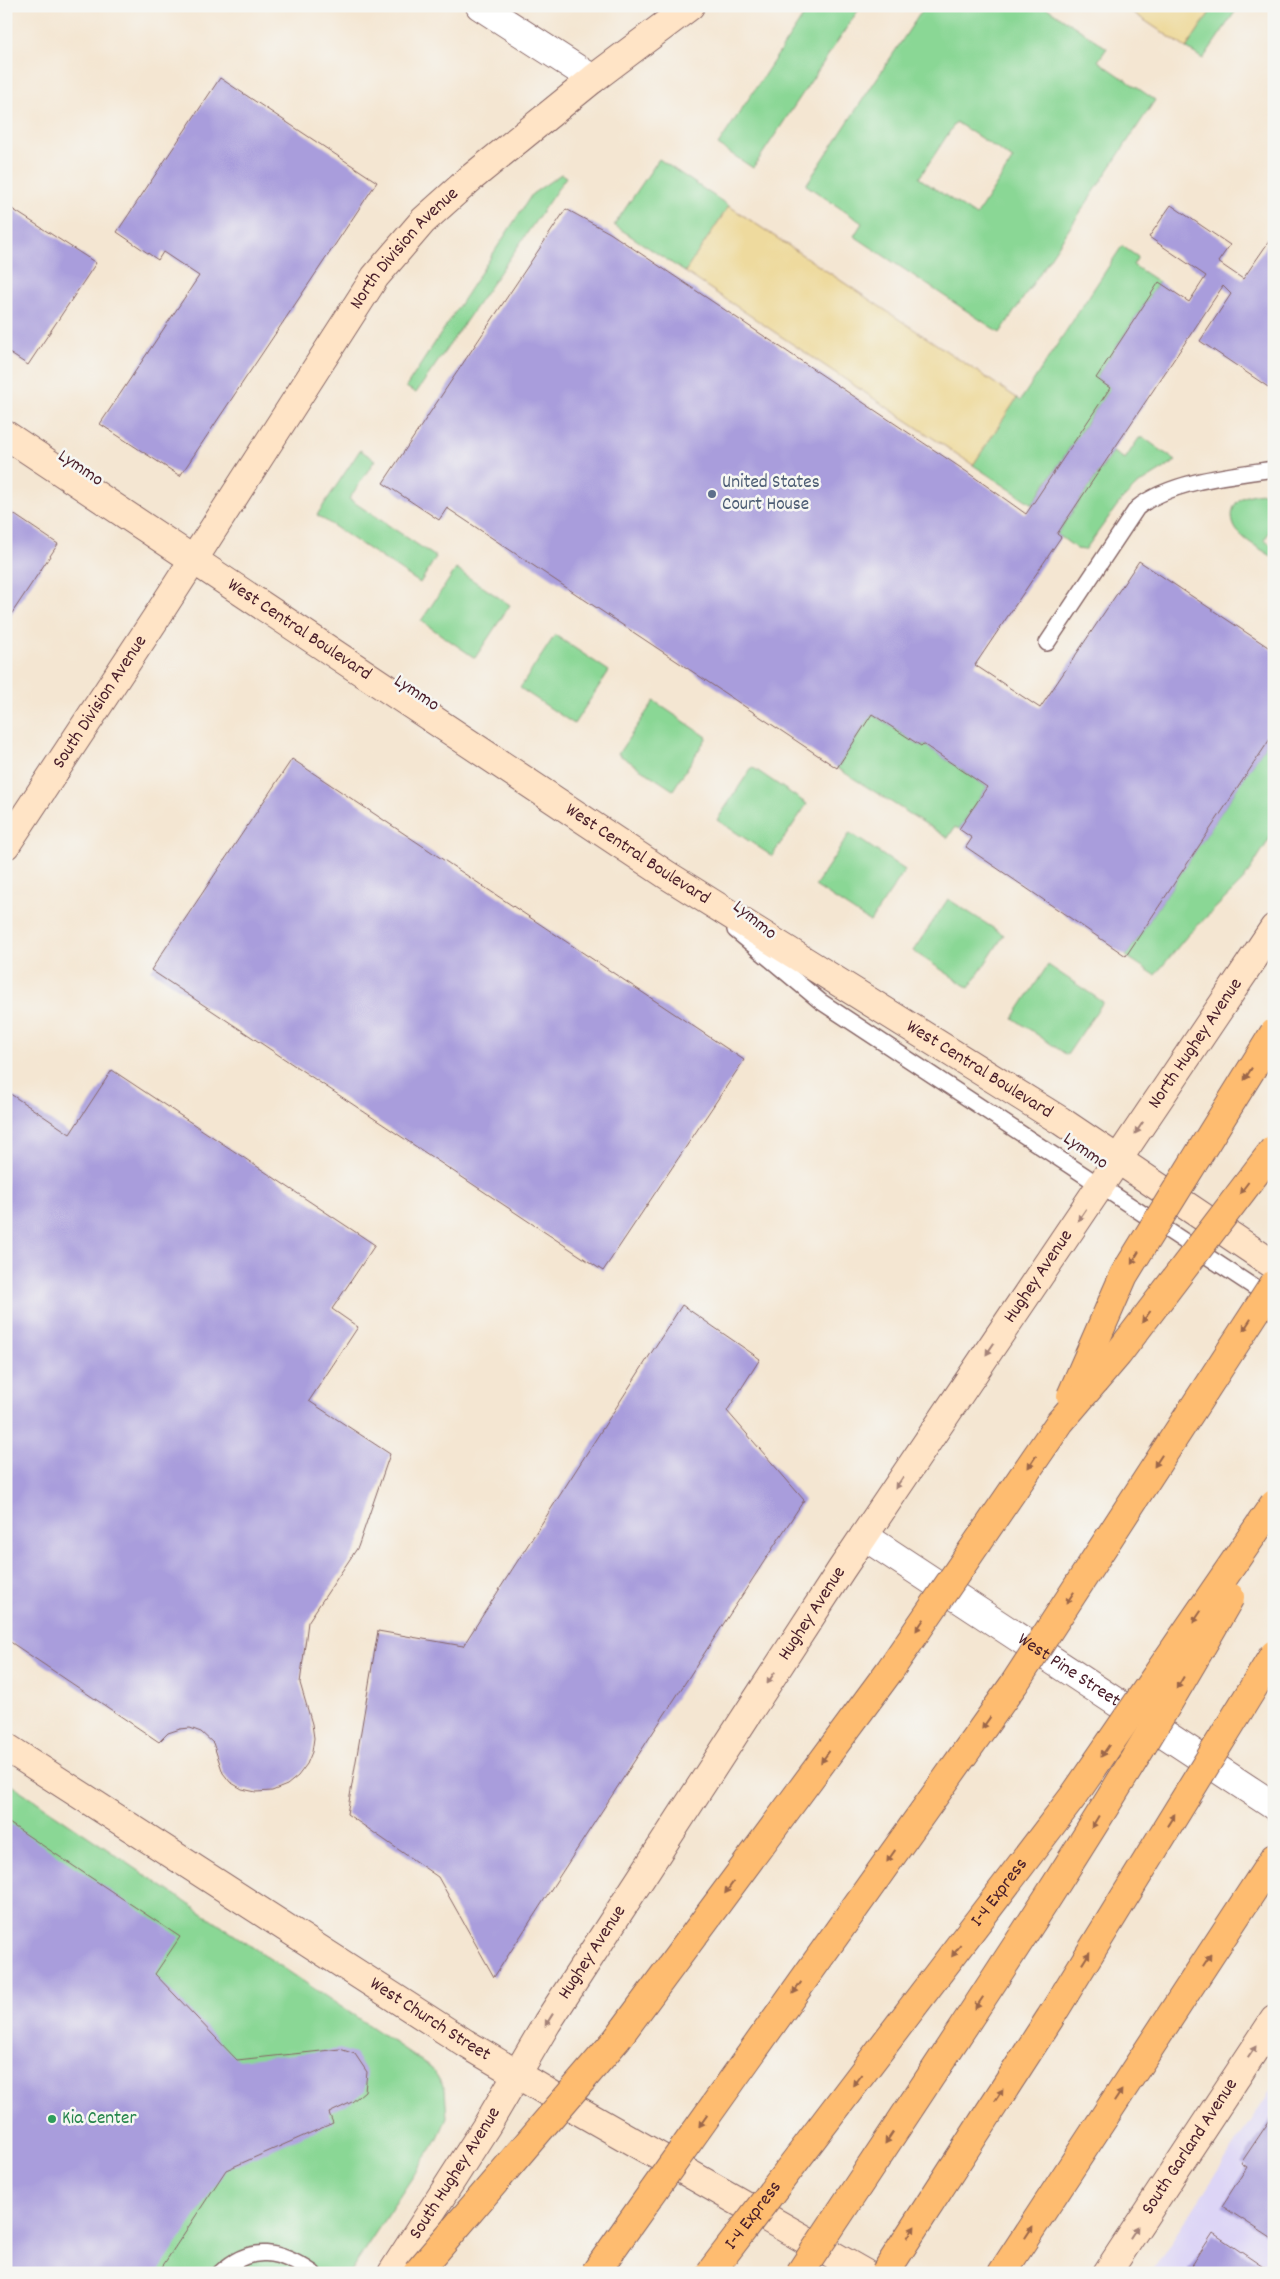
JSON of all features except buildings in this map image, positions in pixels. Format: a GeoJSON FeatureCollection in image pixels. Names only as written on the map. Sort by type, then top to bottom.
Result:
{"type":"FeatureCollection","features":[{"type":"Feature","properties":{"kind":"highway"},"geometry":{"type":"LineString","coordinates":[[1060,1422],[1124,1275],[1274,1033]]}},
{"type":"Feature","properties":{"kind":"highway"},"geometry":{"type":"LineString","coordinates":[[417,2273],[618,2039],[890,1670],[1060,1422],[1118,1354],[1274,1149]]}},
{"type":"Feature","properties":{"kind":"highway"},"geometry":{"type":"LineString","coordinates":[[595,2273],[1014,1684],[1274,1284]]}},
{"type":"Feature","properties":{"kind":"highway","name":"I-4 Express"},"geometry":{"type":"LineString","coordinates":[[710,2273],[1075,1794],[1274,1504]]}},
{"type":"Feature","properties":{"kind":"highway"},"geometry":{"type":"LineString","coordinates":[[800,2273],[1055,1889],[1195,1659],[1274,1520]]}},
{"type":"Feature","properties":{"kind":"highway"},"geometry":{"type":"LineString","coordinates":[[885,2273],[1050,2018],[1274,1654]]}},
{"type":"Feature","properties":{"kind":"highway"},"geometry":{"type":"LineString","coordinates":[[1002,2273],[1274,1858]]}},
{"type":"Feature","properties":{"kind":"street"},"geometry":{"type":"LineString","coordinates":[[480,6],[592,79]]}},
{"type":"Feature","properties":{"kind":"street","name":"North Division Avenue"},"geometry":{"type":"LineString","coordinates":[[190,563],[375,278],[423,221],[471,178],[592,79],[690,6]]}},
{"type":"Feature","properties":{"kind":"street","name":"West Central Boulevard"},"geometry":{"type":"LineString","coordinates":[[6,435],[190,563],[667,875],[1061,1121],[1274,1265]]}},
{"type":"Feature","properties":{"kind":"street","name":"South Division Avenue"},"geometry":{"type":"LineString","coordinates":[[6,844],[190,563]]}},
{"type":"Feature","properties":{"kind":"street","name":"North Hughey Avenue"},"geometry":{"type":"LineString","coordinates":[[1118,1160],[1274,928]]}},
{"type":"Feature","properties":{"kind":"street","name":"Hughey Avenue"},"geometry":{"type":"LineString","coordinates":[[517,2074],[548,2023],[864,1536],[1118,1160]]}},
{"type":"Feature","properties":{"kind":"street","name":"West Pine Street"},"geometry":{"type":"LineString","coordinates":[[864,1536],[1274,1806]]}},
{"type":"Feature","properties":{"kind":"street","name":"West Church Street"},"geometry":{"type":"LineString","coordinates":[[6,1747],[517,2074],[864,2273]]}},
{"type":"Feature","properties":{"kind":"street","name":"South Garland Avenue"},"geometry":{"type":"LineString","coordinates":[[1107,2273],[1274,2020]]}},
{"type":"Feature","properties":{"kind":"street","name":"South Hughey Avenue"},"geometry":{"type":"LineString","coordinates":[[392,2273],[487,2125],[517,2074]]}},
{"type":"Feature","properties":{"kind":"lane","name":"Lymmo"},"geometry":{"type":"LineString","coordinates":[[6,444],[190,563],[575,824],[716,915],[820,1001],[1016,1128],[1100,1188],[1274,1301]]}},
{"type":"Feature","properties":{"kind":"lane"},"geometry":{"type":"LineString","coordinates":[[1047,643],[1137,508],[1148,499],[1185,486],[1274,469]]}},
{"type":"Feature","properties":{"kind":"lane"},"geometry":{"type":"LineString","coordinates":[[220,2273],[230,2264],[261,2251],[292,2259],[313,2273]]}},
{"type":"Feature","properties":{"kind":"shaded area"},"geometry":{"type":"Polygon","coordinates":[[[1274,2085],[1274,2273],[1151,2273],[1167,2248],[1274,2085]]]}},
{"type":"Feature","properties":{"kind":"green space"},"geometry":{"type":"Polygon","coordinates":[[[810,6],[861,6],[753,168],[718,145],[810,6]]]}},
{"type":"Feature","properties":{"kind":"green space"},"geometry":{"type":"Polygon","coordinates":[[[925,6],[1044,6],[1107,48],[1098,61],[1155,100],[1000,333],[854,236],[862,223],[806,185],[925,6]],[[956,122],[919,178],[976,216],[1013,159],[956,122]]]}},
{"type":"Feature","properties":{"kind":"green space"},"geometry":{"type":"Polygon","coordinates":[[[1214,6],[1239,6],[1203,59],[1186,48],[1214,6]]]}},
{"type":"Feature","properties":{"kind":"green space"},"geometry":{"type":"Polygon","coordinates":[[[659,159],[729,206],[685,272],[614,225],[659,159]]]}},
{"type":"Feature","properties":{"kind":"green space"},"geometry":{"type":"Polygon","coordinates":[[[561,174],[566,177],[416,393],[406,387],[532,194],[561,174]]]}},
{"type":"Feature","properties":{"kind":"green space"},"geometry":{"type":"Polygon","coordinates":[[[1122,246],[1138,257],[1133,265],[1159,282],[1096,378],[1110,388],[1032,504],[973,465],[1017,398],[1020,401],[1122,246]]]}},
{"type":"Feature","properties":{"kind":"green space"},"geometry":{"type":"Polygon","coordinates":[[[1139,438],[1144,438],[1176,461],[1136,486],[1119,503],[1085,550],[1077,549],[1057,534],[1113,452],[1125,459],[1139,438]]]}},
{"type":"Feature","properties":{"kind":"green space"},"geometry":{"type":"Polygon","coordinates":[[[360,450],[375,460],[349,499],[436,557],[420,583],[317,515],[360,450]]]}},
{"type":"Feature","properties":{"kind":"green space"},"geometry":{"type":"Polygon","coordinates":[[[1274,492],[1274,525],[1264,540],[1274,547],[1274,558],[1243,537],[1235,528],[1232,512],[1241,498],[1253,494],[1274,492]]]}},
{"type":"Feature","properties":{"kind":"green space"},"geometry":{"type":"Polygon","coordinates":[[[456,569],[510,605],[475,658],[421,621],[456,569]]]}},
{"type":"Feature","properties":{"kind":"green space"},"geometry":{"type":"Polygon","coordinates":[[[555,635],[609,671],[574,724],[520,688],[555,635]]]}},
{"type":"Feature","properties":{"kind":"green space"},"geometry":{"type":"Polygon","coordinates":[[[654,701],[707,737],[673,790],[618,754],[654,701]]]}},
{"type":"Feature","properties":{"kind":"green space"},"geometry":{"type":"Polygon","coordinates":[[[872,714],[921,746],[923,744],[987,787],[959,829],[955,827],[948,838],[837,768],[872,714]]]}},
{"type":"Feature","properties":{"kind":"green space"},"geometry":{"type":"Polygon","coordinates":[[[1269,740],[1274,743],[1274,832],[1242,882],[1187,936],[1155,975],[1126,956],[1269,740]]]}},
{"type":"Feature","properties":{"kind":"green space"},"geometry":{"type":"Polygon","coordinates":[[[752,767],[807,804],[772,856],[717,820],[752,767]]]}},
{"type":"Feature","properties":{"kind":"green space"},"geometry":{"type":"Polygon","coordinates":[[[850,833],[905,870],[870,922],[815,886],[850,833]]]}},
{"type":"Feature","properties":{"kind":"green space"},"geometry":{"type":"Polygon","coordinates":[[[948,899],[1004,935],[969,988],[913,951],[948,899]]]}},
{"type":"Feature","properties":{"kind":"green space"},"geometry":{"type":"Polygon","coordinates":[[[1048,965],[1103,1002],[1067,1055],[1013,1018],[1048,965]]]}},
{"type":"Feature","properties":{"kind":"green space"},"geometry":{"type":"Polygon","coordinates":[[[6,1781],[432,2068],[445,2089],[447,2118],[437,2140],[349,2273],[6,2273],[6,1781]]]}},
{"type":"Feature","properties":{"kind":"sand"},"geometry":{"type":"Polygon","coordinates":[[[1123,6],[1214,6],[1186,48],[1123,6]]]}},
{"type":"Feature","properties":{"kind":"sand"},"geometry":{"type":"Polygon","coordinates":[[[729,206],[1017,398],[973,465],[685,272],[729,206]]]}},
{"type":"Feature","properties":{"kind":"place","name":"United States Court House"},"geometry":{"type":"Point","coordinates":[712,494]}},
{"type":"Feature","properties":{"kind":"place","name":"Kia Center"},"geometry":{"type":"Point","coordinates":[52,2119]}}]}
